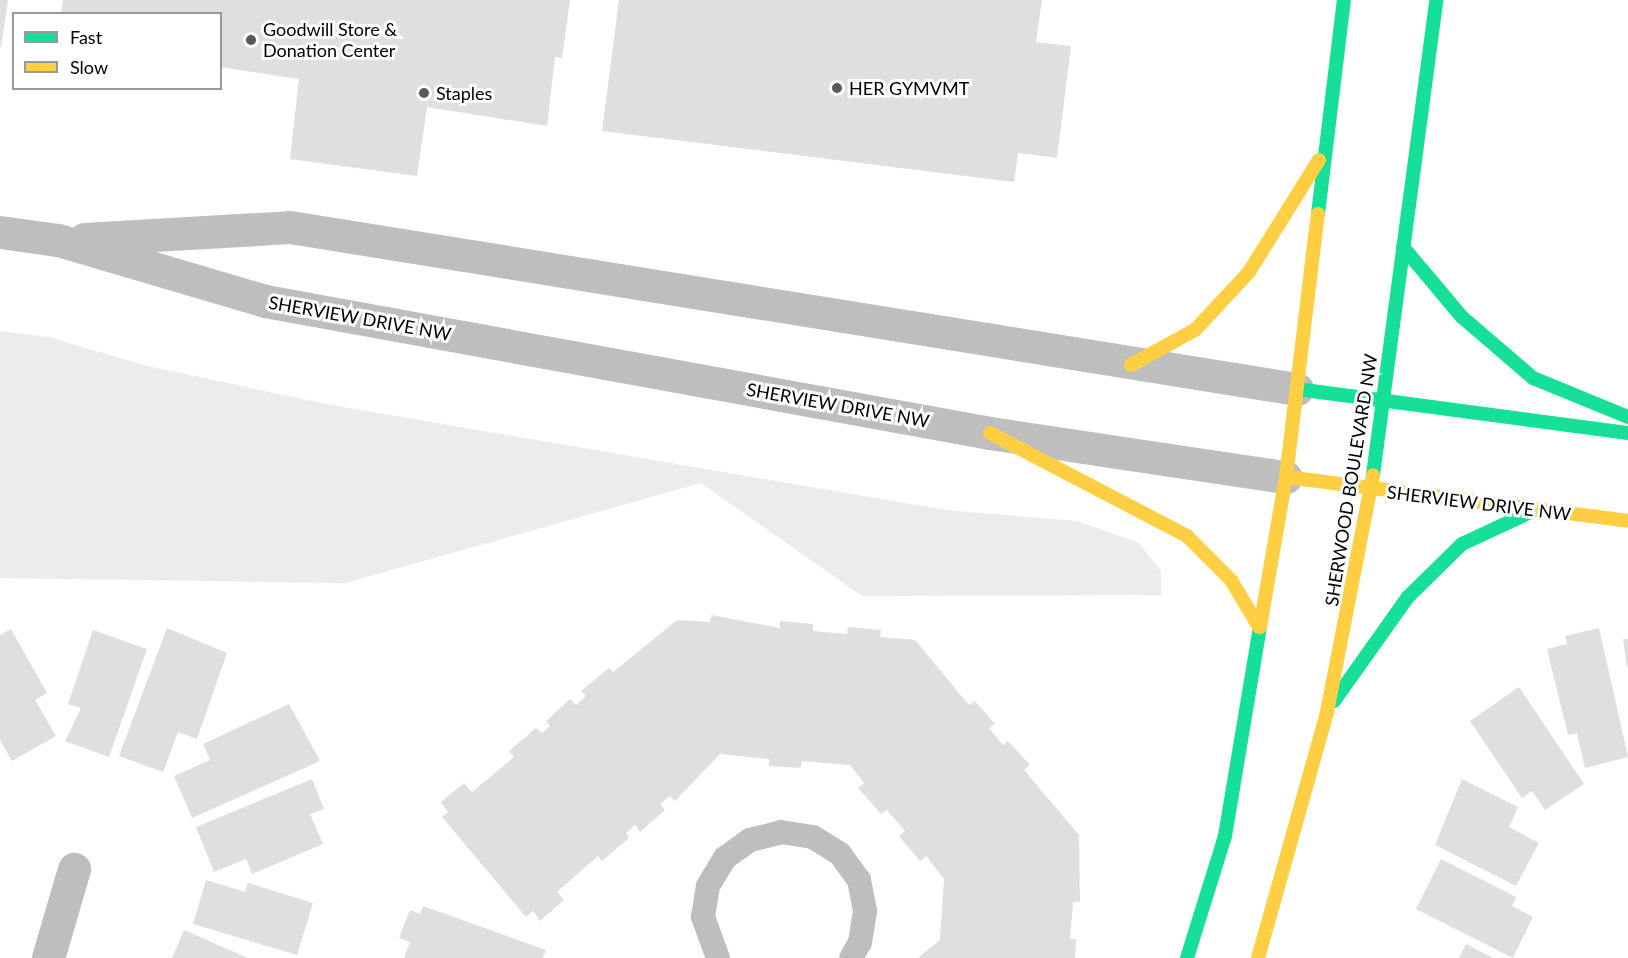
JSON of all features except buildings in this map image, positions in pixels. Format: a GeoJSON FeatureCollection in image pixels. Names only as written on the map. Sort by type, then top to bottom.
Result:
{"type":"FeatureCollection","features":[{"type":"Feature","properties":{"kind":"street"},"geometry":{"type":"LineString","coordinates":[[1187,958],[1225,836],[1286,477],[1323,153],[1344,0]]}},
{"type":"Feature","properties":{"kind":"street","name":"SHERWOOD BOULEVARD NW"},"geometry":{"type":"LineString","coordinates":[[1258,958],[1326,712],[1371,490],[1436,0]]}},
{"type":"Feature","properties":{"kind":"street"},"geometry":{"type":"LineString","coordinates":[[1131,365],[1195,330],[1249,272],[1323,153]]}},
{"type":"Feature","properties":{"kind":"street","name":"SHERVIEW DRIVE NW"},"geometry":{"type":"LineString","coordinates":[[58,240],[290,227],[1131,365],[1628,433]]}},
{"type":"Feature","properties":{"kind":"street","name":"SHERVIEW DRIVE NW"},"geometry":{"type":"LineString","coordinates":[[0,232],[58,240],[265,301],[990,433],[1371,490],[1628,521]]}},
{"type":"Feature","properties":{"kind":"street"},"geometry":{"type":"LineString","coordinates":[[1403,247],[1462,317],[1533,378],[1628,417]]}},
{"type":"Feature","properties":{"kind":"street"},"geometry":{"type":"LineString","coordinates":[[990,433],[1187,536],[1231,580],[1259,627]]}},
{"type":"Feature","properties":{"kind":"street"},"geometry":{"type":"LineString","coordinates":[[1326,712],[1408,597],[1462,544],[1534,510]]}},
{"type":"Feature","properties":{"kind":"street"},"geometry":{"type":"LineString","coordinates":[[48,958],[74,869]]}},
{"type":"Feature","properties":{"kind":"lane"},"geometry":{"type":"LineString","coordinates":[[718,958],[703,917],[708,886],[725,858],[750,840],[782,832],[813,837],[840,854],[859,880],[866,910],[860,942],[850,958]]}},
{"type":"Feature","properties":{"kind":"shaded area"},"geometry":{"type":"Polygon","coordinates":[[[0,331],[48,337],[148,366],[326,404],[946,510],[1077,521],[1139,543],[1161,571],[1161,595],[862,596],[701,483],[345,583],[0,578],[0,331]]]}},
{"type":"Feature","properties":{"kind":"traffic: fast"},"geometry":{"type":"LineString","coordinates":[[1318,214],[1344,0]]}},
{"type":"Feature","properties":{"kind":"traffic: fast"},"geometry":{"type":"LineString","coordinates":[[1373,475],[1436,0]]}},
{"type":"Feature","properties":{"kind":"traffic: fast"},"geometry":{"type":"LineString","coordinates":[[1403,247],[1462,317],[1533,378],[1628,417]]}},
{"type":"Feature","properties":{"kind":"traffic: fast"},"geometry":{"type":"LineString","coordinates":[[1297,389],[1628,433]]}},
{"type":"Feature","properties":{"kind":"traffic: fast"},"geometry":{"type":"LineString","coordinates":[[1334,701],[1408,597],[1462,544],[1535,510]]}},
{"type":"Feature","properties":{"kind":"traffic: fast"},"geometry":{"type":"LineString","coordinates":[[1187,958],[1225,836],[1260,627]]}},
{"type":"Feature","properties":{"kind":"traffic: slow"},"geometry":{"type":"LineString","coordinates":[[1131,365],[1195,330],[1249,272],[1319,160]]}},
{"type":"Feature","properties":{"kind":"traffic: slow"},"geometry":{"type":"LineString","coordinates":[[1260,627],[1286,477],[1318,214]]}},
{"type":"Feature","properties":{"kind":"traffic: slow"},"geometry":{"type":"LineString","coordinates":[[990,433],[1187,536],[1231,580],[1259,627]]}},
{"type":"Feature","properties":{"kind":"traffic: slow"},"geometry":{"type":"LineString","coordinates":[[1258,958],[1327,712],[1373,475]]}},
{"type":"Feature","properties":{"kind":"traffic: slow"},"geometry":{"type":"LineString","coordinates":[[1286,477],[1628,521]]}},
{"type":"Feature","properties":{"kind":"place","name":"Goodwill Store & Donation Center"},"geometry":{"type":"Point","coordinates":[251,40]}},
{"type":"Feature","properties":{"kind":"place","name":"HER GYMVMT"},"geometry":{"type":"Point","coordinates":[837,88]}},
{"type":"Feature","properties":{"kind":"place","name":"Staples"},"geometry":{"type":"Point","coordinates":[424,93]}}]}
